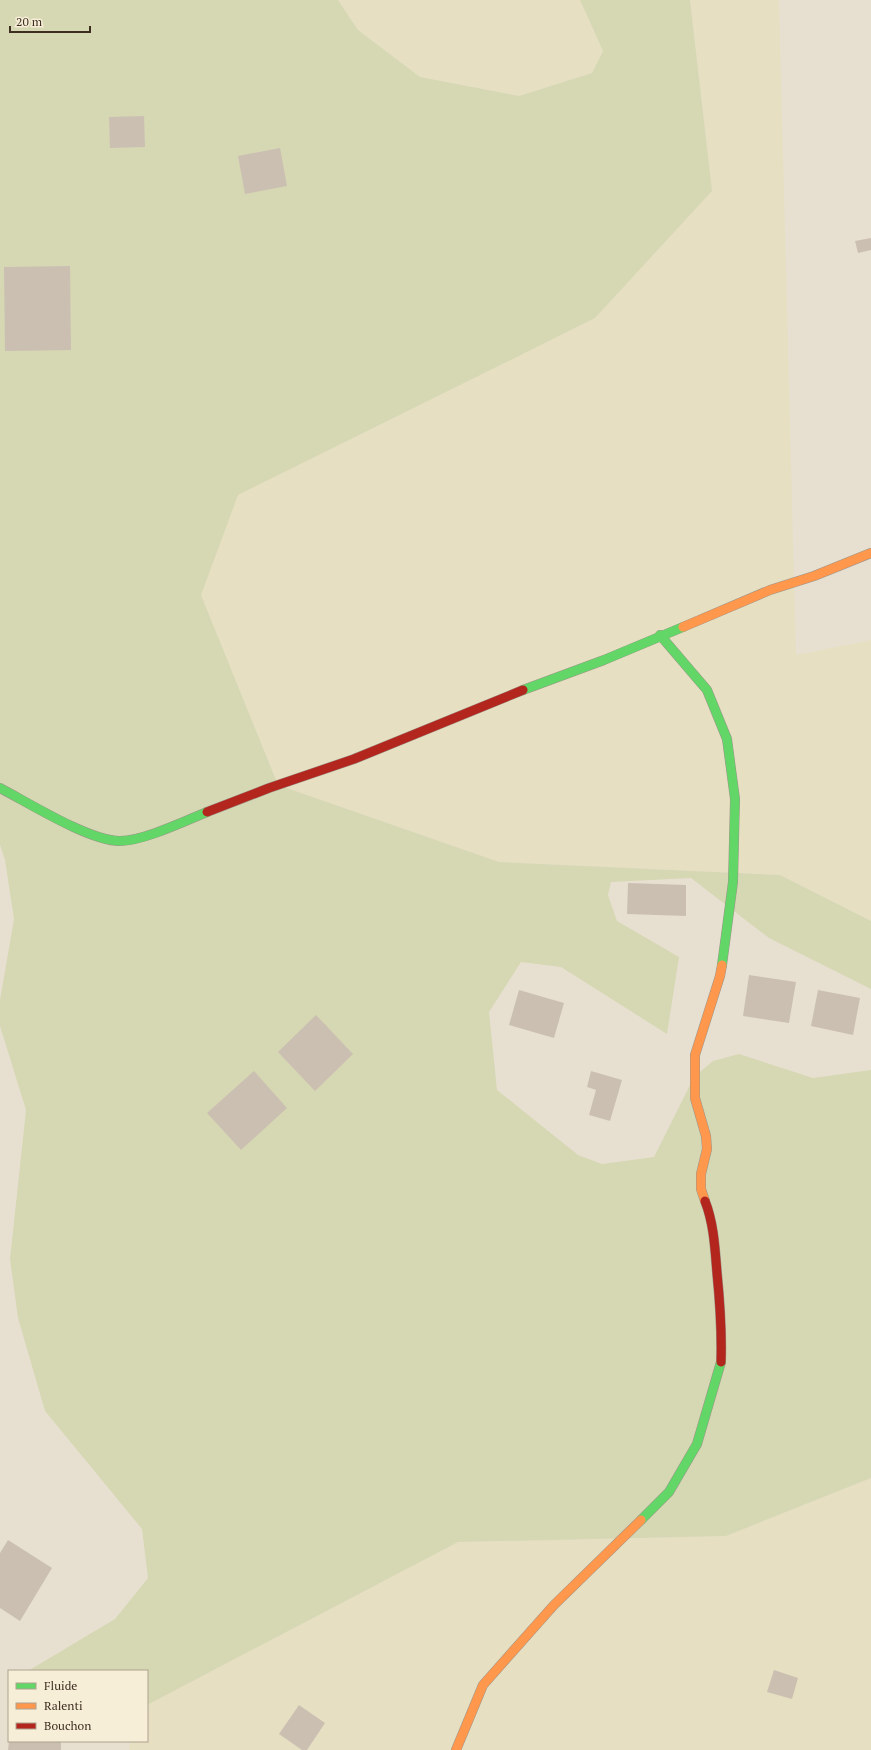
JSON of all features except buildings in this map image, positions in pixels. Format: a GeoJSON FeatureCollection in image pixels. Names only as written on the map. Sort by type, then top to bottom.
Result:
{"type":"FeatureCollection","features":[{"type":"Feature","properties":{"kind":"street"},"geometry":{"type":"LineString","coordinates":[[0,788],[90,835],[120,841],[148,835],[269,788],[354,759],[553,678],[604,660],[660,635],[770,590],[814,576],[871,553]]}},
{"type":"Feature","properties":{"kind":"street"},"geometry":{"type":"LineString","coordinates":[[456,1750],[483,1685],[554,1605],[669,1492],[697,1444],[721,1366],[722,1330],[715,1250],[711,1217],[701,1189],[701,1174],[707,1149],[706,1136],[695,1098],[695,1055],[720,976],[733,882],[735,799],[727,739],[707,690],[660,635]]}},
{"type":"Feature","properties":{"kind":"shaded area"},"geometry":{"type":"Polygon","coordinates":[[[338,0],[580,0],[603,51],[592,73],[519,96],[420,77],[358,30],[338,0]]]}},
{"type":"Feature","properties":{"kind":"shaded area"},"geometry":{"type":"Polygon","coordinates":[[[690,0],[779,0],[796,655],[871,640],[871,921],[780,875],[499,862],[278,785],[201,595],[237,495],[595,318],[712,191],[690,0]]]}},
{"type":"Feature","properties":{"kind":"shaded area"},"geometry":{"type":"Polygon","coordinates":[[[871,1478],[871,1750],[129,1750],[130,1742],[148,1742],[148,1704],[458,1542],[726,1536],[871,1478]]]}},
{"type":"Feature","properties":{"kind":"green space"},"geometry":{"type":"Polygon","coordinates":[[[0,0],[338,0],[358,30],[420,77],[519,96],[592,73],[603,51],[580,0],[690,0],[712,191],[595,318],[238,495],[201,595],[278,785],[499,862],[780,875],[871,921],[871,989],[769,938],[691,878],[611,882],[608,895],[617,921],[679,957],[667,1034],[561,967],[521,962],[489,1012],[497,1090],[578,1155],[602,1164],[654,1157],[694,1077],[713,1061],[739,1054],[813,1078],[871,1070],[871,1478],[726,1536],[458,1542],[148,1704],[148,1670],[30,1670],[115,1619],[148,1578],[142,1529],[45,1411],[18,1318],[10,1259],[26,1110],[0,1026],[0,1000],[14,919],[5,860],[0,845],[0,0]]]}},
{"type":"Feature","properties":{"kind":"traffic: fast"},"geometry":{"type":"LineString","coordinates":[[523,690],[604,660],[683,627]]}},
{"type":"Feature","properties":{"kind":"traffic: fast"},"geometry":{"type":"LineString","coordinates":[[660,635],[707,690],[727,739],[735,799],[733,882],[722,965]]}},
{"type":"Feature","properties":{"kind":"traffic: fast"},"geometry":{"type":"LineString","coordinates":[[0,788],[76,828],[92,835],[120,841],[140,838],[207,812]]}},
{"type":"Feature","properties":{"kind":"traffic: fast"},"geometry":{"type":"LineString","coordinates":[[641,1520],[669,1492],[697,1444],[721,1362]]}},
{"type":"Feature","properties":{"kind":"traffic: slow"},"geometry":{"type":"LineString","coordinates":[[683,627],[770,590],[814,576],[871,553]]}},
{"type":"Feature","properties":{"kind":"traffic: slow"},"geometry":{"type":"LineString","coordinates":[[705,1201],[701,1189],[701,1174],[707,1149],[706,1136],[695,1098],[695,1055],[720,976],[722,965]]}},
{"type":"Feature","properties":{"kind":"traffic: slow"},"geometry":{"type":"LineString","coordinates":[[456,1750],[483,1685],[554,1605],[641,1520]]}},
{"type":"Feature","properties":{"kind":"traffic: jam"},"geometry":{"type":"LineString","coordinates":[[207,812],[269,788],[354,759],[523,690]]}},
{"type":"Feature","properties":{"kind":"traffic: jam"},"geometry":{"type":"LineString","coordinates":[[705,1201],[715,1246],[719,1295],[721,1362]]}}]}
